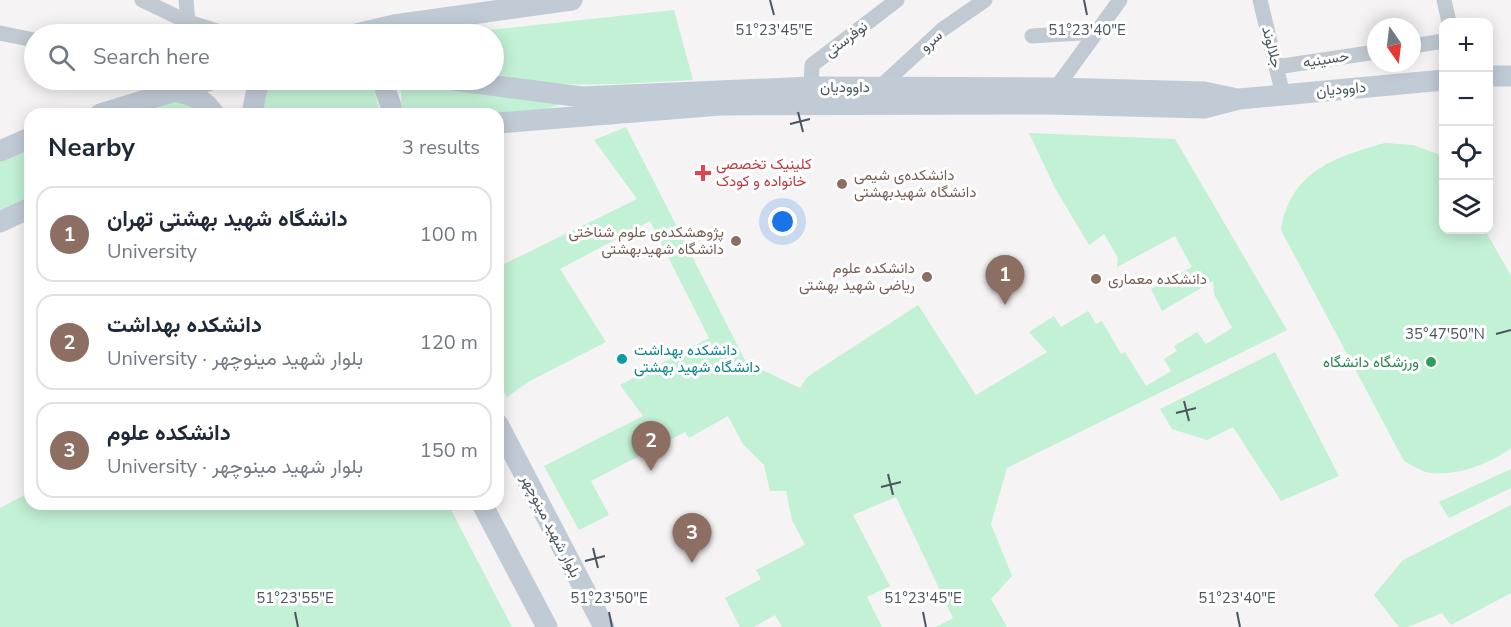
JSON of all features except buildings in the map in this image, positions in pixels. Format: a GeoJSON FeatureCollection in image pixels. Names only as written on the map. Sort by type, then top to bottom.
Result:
{"type":"FeatureCollection","features":[{"type":"Feature","properties":{"kind":"street"},"geometry":{"type":"LineString","coordinates":[[142,0],[189,24]]}},
{"type":"Feature","properties":{"kind":"street"},"geometry":{"type":"LineString","coordinates":[[186,0],[195,24]]}},
{"type":"Feature","properties":{"kind":"street"},"geometry":{"type":"LineString","coordinates":[[401,24],[572,0]]}},
{"type":"Feature","properties":{"kind":"street","name":"نوفرستی"},"geometry":{"type":"LineString","coordinates":[[811,87],[812,65],[897,0]]}},
{"type":"Feature","properties":{"kind":"street","name":"سرو"},"geometry":{"type":"LineString","coordinates":[[880,87],[944,29],[985,0]]}},
{"type":"Feature","properties":{"kind":"street"},"geometry":{"type":"LineString","coordinates":[[1056,88],[1120,0]]}},
{"type":"Feature","properties":{"kind":"street","name":"جلالوند"},"geometry":{"type":"LineString","coordinates":[[1260,0],[1283,95]]}},
{"type":"Feature","properties":{"kind":"street"},"geometry":{"type":"LineString","coordinates":[[1444,0],[1448,18]]}},
{"type":"Feature","properties":{"kind":"street"},"geometry":{"type":"LineString","coordinates":[[1032,36],[1096,32]]}},
{"type":"Feature","properties":{"kind":"street"},"geometry":{"type":"LineString","coordinates":[[0,33],[24,38]]}},
{"type":"Feature","properties":{"kind":"street"},"geometry":{"type":"LineString","coordinates":[[1421,45],[1439,42]]}},
{"type":"Feature","properties":{"kind":"street","name":"حسینیه"},"geometry":{"type":"LineString","coordinates":[[1276,67],[1367,53]]}},
{"type":"Feature","properties":{"kind":"street"},"geometry":{"type":"LineString","coordinates":[[1493,76],[1511,76]]}},
{"type":"Feature","properties":{"kind":"street","name":"داوودیان"},"geometry":{"type":"LineString","coordinates":[[502,90],[583,106],[1049,104],[1204,108],[1239,99],[1439,80]]}},
{"type":"Feature","properties":{"kind":"street","name":"داوودیان"},"geometry":{"type":"LineString","coordinates":[[504,122],[583,106],[811,87],[1056,88],[1204,92],[1239,99]]}},
{"type":"Feature","properties":{"kind":"street"},"geometry":{"type":"LineString","coordinates":[[119,108],[177,90]]}},
{"type":"Feature","properties":{"kind":"street"},"geometry":{"type":"LineString","coordinates":[[196,90],[195,96],[210,108]]}},
{"type":"Feature","properties":{"kind":"street"},"geometry":{"type":"LineString","coordinates":[[253,108],[257,90]]}},
{"type":"Feature","properties":{"kind":"street"},"geometry":{"type":"LineString","coordinates":[[386,90],[390,108]]}},
{"type":"Feature","properties":{"kind":"street"},"geometry":{"type":"LineString","coordinates":[[0,151],[24,141]]}},
{"type":"Feature","properties":{"kind":"street"},"geometry":{"type":"LineString","coordinates":[[0,222],[24,211]]}},
{"type":"Feature","properties":{"kind":"street","name":"بلوار شهید مینوچهر"},"geometry":{"type":"LineString","coordinates":[[504,435],[604,627]]}},
{"type":"Feature","properties":{"kind":"street"},"geometry":{"type":"LineString","coordinates":[[485,510],[547,627]]}},
{"type":"Feature","properties":{"kind":"green space"},"geometry":{"type":"Polygon","coordinates":[[[674,10],[693,80],[567,84],[504,76],[504,28],[674,10]]]}},
{"type":"Feature","properties":{"kind":"green space"},"geometry":{"type":"Polygon","coordinates":[[[374,90],[379,108],[263,108],[267,91],[374,90]]]}},
{"type":"Feature","properties":{"kind":"green space"},"geometry":{"type":"Polygon","coordinates":[[[400,90],[466,90],[536,98],[559,105],[529,114],[504,114],[504,108],[402,108],[400,90]]]}},
{"type":"Feature","properties":{"kind":"green space"},"geometry":{"type":"Polygon","coordinates":[[[173,99],[194,108],[144,108],[173,99]]]}},
{"type":"Feature","properties":{"kind":"green space"},"geometry":{"type":"Polygon","coordinates":[[[626,127],[746,362],[800,388],[807,377],[918,305],[976,395],[1047,352],[1029,332],[1054,316],[1061,327],[1088,311],[1096,324],[1102,321],[1121,354],[1125,352],[1146,386],[1171,371],[1164,359],[1177,351],[1174,346],[1197,332],[1206,344],[1232,328],[1214,294],[1213,281],[1162,311],[1151,289],[1192,267],[1175,236],[1117,267],[1118,258],[1104,234],[1089,245],[1055,188],[1029,133],[1175,139],[1287,330],[1007,468],[991,524],[1012,576],[991,599],[1007,627],[936,627],[953,618],[896,497],[853,515],[890,586],[867,597],[882,627],[782,627],[775,615],[754,627],[740,627],[725,598],[761,579],[756,570],[805,545],[792,520],[786,491],[770,491],[764,465],[743,444],[728,416],[689,438],[685,432],[591,481],[609,515],[579,530],[544,466],[643,416],[620,385],[709,338],[650,221],[560,269],[606,342],[530,381],[507,397],[504,391],[504,264],[637,199],[594,140],[626,127]]]}},
{"type":"Feature","properties":{"kind":"green space","name":"ورزشگاه دانشگاه"},"geometry":{"type":"Polygon","coordinates":[[[1385,143],[1413,145],[1439,155],[1439,234],[1487,234],[1511,276],[1511,448],[1483,464],[1451,473],[1430,473],[1404,461],[1281,230],[1286,210],[1304,181],[1317,170],[1348,154],[1385,143]]]}},
{"type":"Feature","properties":{"kind":"green space"},"geometry":{"type":"Polygon","coordinates":[[[24,150],[24,206],[0,217],[0,162],[24,150]]]}},
{"type":"Feature","properties":{"kind":"green space"},"geometry":{"type":"Polygon","coordinates":[[[1275,352],[1339,476],[1281,501],[1233,427],[1207,440],[1172,429],[1160,409],[1275,352]]]}},
{"type":"Feature","properties":{"kind":"green space"},"geometry":{"type":"Polygon","coordinates":[[[1511,469],[1511,488],[1449,518],[1439,502],[1511,469]]]}},
{"type":"Feature","properties":{"kind":"green space"},"geometry":{"type":"Polygon","coordinates":[[[24,495],[24,510],[451,510],[512,627],[0,627],[0,508],[24,495]]]}},
{"type":"Feature","properties":{"kind":"green space"},"geometry":{"type":"Polygon","coordinates":[[[1511,505],[1511,593],[1451,625],[1442,613],[1408,627],[1399,627],[1374,595],[1403,560],[1511,505]]]}},
{"type":"Feature","properties":{"kind":"place","name":"کلینیک تخصصی خانواده و کودک"},"geometry":{"type":"Point","coordinates":[703,173]}},
{"type":"Feature","properties":{"kind":"place","name":"دانشکده‌ی شیمی دانشگاه شهیدبهشتی"},"geometry":{"type":"Point","coordinates":[842,184]}},
{"type":"Feature","properties":{"kind":"place","name":"پژوهشکده‌ی علوم شناختی دانشگاه شهیدبهشتی"},"geometry":{"type":"Point","coordinates":[736,241]}},
{"type":"Feature","properties":{"kind":"place","name":"دانشکده علوم ریاضی شهید بهشتی"},"geometry":{"type":"Point","coordinates":[927,277]}},
{"type":"Feature","properties":{"kind":"place","name":"دانشکده معماری"},"geometry":{"type":"Point","coordinates":[1096,279]}},
{"type":"Feature","properties":{"kind":"place","name":"دانشگاه شهید بهشتی تهران"},"geometry":{"type":"Point","coordinates":[1005,305]}},
{"type":"Feature","properties":{"kind":"place","name":"دانشکده بهداشت دانشگاه شهید بهشتی"},"geometry":{"type":"Point","coordinates":[622,359]}},
{"type":"Feature","properties":{"kind":"place","name":"ورزشگاه دانشگاه"},"geometry":{"type":"Point","coordinates":[1431,362]}},
{"type":"Feature","properties":{"kind":"place","name":"دانشکده بهداشت"},"geometry":{"type":"Point","coordinates":[651,471]}},
{"type":"Feature","properties":{"kind":"place","name":"دانشکده علوم"},"geometry":{"type":"Point","coordinates":[692,563]}}]}
